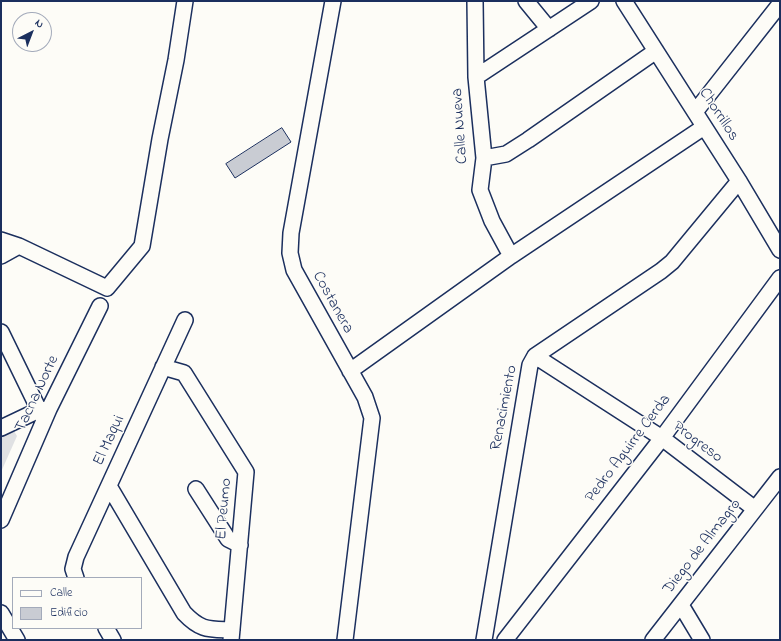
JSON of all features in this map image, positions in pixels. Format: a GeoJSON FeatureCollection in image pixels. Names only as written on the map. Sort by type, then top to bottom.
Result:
{"type":"FeatureCollection","features":[{"type":"Feature","properties":{"kind":"street"},"geometry":{"type":"LineString","coordinates":[[1,240],[19,246],[107,288],[142,246],[160,139],[176,60],[184,1]]}},
{"type":"Feature","properties":{"kind":"street","name":"Costanera"},"geometry":{"type":"LineString","coordinates":[[333,1],[290,233],[290,253],[294,270],[365,397],[372,418],[345,640]]}},
{"type":"Feature","properties":{"kind":"street"},"geometry":{"type":"LineString","coordinates":[[475,1],[476,76]]}},
{"type":"Feature","properties":{"kind":"street"},"geometry":{"type":"LineString","coordinates":[[526,1],[549,29]]}},
{"type":"Feature","properties":{"kind":"street","name":"Calle Nueva"},"geometry":{"type":"LineString","coordinates":[[511,256],[492,221],[480,190],[484,158],[476,76],[591,1]]}},
{"type":"Feature","properties":{"kind":"street","name":"Chorrillos"},"geometry":{"type":"LineString","coordinates":[[624,1],[780,248]]}},
{"type":"Feature","properties":{"kind":"street"},"geometry":{"type":"LineString","coordinates":[[695,112],[780,4]]}},
{"type":"Feature","properties":{"kind":"street"},"geometry":{"type":"LineString","coordinates":[[484,158],[506,154],[656,51]]}},
{"type":"Feature","properties":{"kind":"street"},"geometry":{"type":"LineString","coordinates":[[350,371],[511,256],[704,127]]}},
{"type":"Feature","properties":{"kind":"street","name":"Renacimiento"},"geometry":{"type":"LineString","coordinates":[[484,640],[530,365],[535,356],[672,262],[739,181]]}},
{"type":"Feature","properties":{"kind":"street"},"geometry":{"type":"LineString","coordinates":[[1,256],[19,246]]}},
{"type":"Feature","properties":{"kind":"street","name":"Pedro Aguirre Cerda"},"geometry":{"type":"LineString","coordinates":[[505,640],[662,438],[780,278]]}},
{"type":"Feature","properties":{"kind":"street","name":"Tacna Norte"},"geometry":{"type":"LineString","coordinates":[[1,520],[44,409],[100,306]]}},
{"type":"Feature","properties":{"kind":"street","name":"El Maqui"},"geometry":{"type":"LineString","coordinates":[[76,577],[73,569],[76,557],[185,320]]}},
{"type":"Feature","properties":{"kind":"street"},"geometry":{"type":"LineString","coordinates":[[1,332],[44,409],[1,428]]}},
{"type":"Feature","properties":{"kind":"street","name":"Progreso"},"geometry":{"type":"LineString","coordinates":[[535,356],[662,438],[755,509]]}},
{"type":"Feature","properties":{"kind":"street","name":"El Peumo"},"geometry":{"type":"LineString","coordinates":[[163,367],[184,373],[246,472],[232,635]]}},
{"type":"Feature","properties":{"kind":"street","name":"Diego de Almagro"},"geometry":{"type":"LineString","coordinates":[[653,640],[780,477]]}},
{"type":"Feature","properties":{"kind":"street"},"geometry":{"type":"LineString","coordinates":[[109,486],[184,613],[194,623],[207,629],[232,635]]}},
{"type":"Feature","properties":{"kind":"street"},"geometry":{"type":"LineString","coordinates":[[196,489],[228,539],[240,545]]}},
{"type":"Feature","properties":{"kind":"street"},"geometry":{"type":"LineString","coordinates":[[681,605],[702,640]]}},
{"type":"Feature","properties":{"kind":"street"},"geometry":{"type":"LineString","coordinates":[[1,613],[10,633]]}},
{"type":"Feature","properties":{"kind":"street"},"geometry":{"type":"LineString","coordinates":[[107,629],[113,640]]}},
{"type":"Feature","properties":{"kind":"shaded area"},"geometry":{"type":"Polygon","coordinates":[[[14,431],[17,436],[1,472],[1,437],[14,431]]]}},
{"type":"Feature","properties":{"kind":"building"},"geometry":{"type":"Polygon","coordinates":[[[282,128],[291,142],[235,178],[226,164],[282,128]]]}}]}
